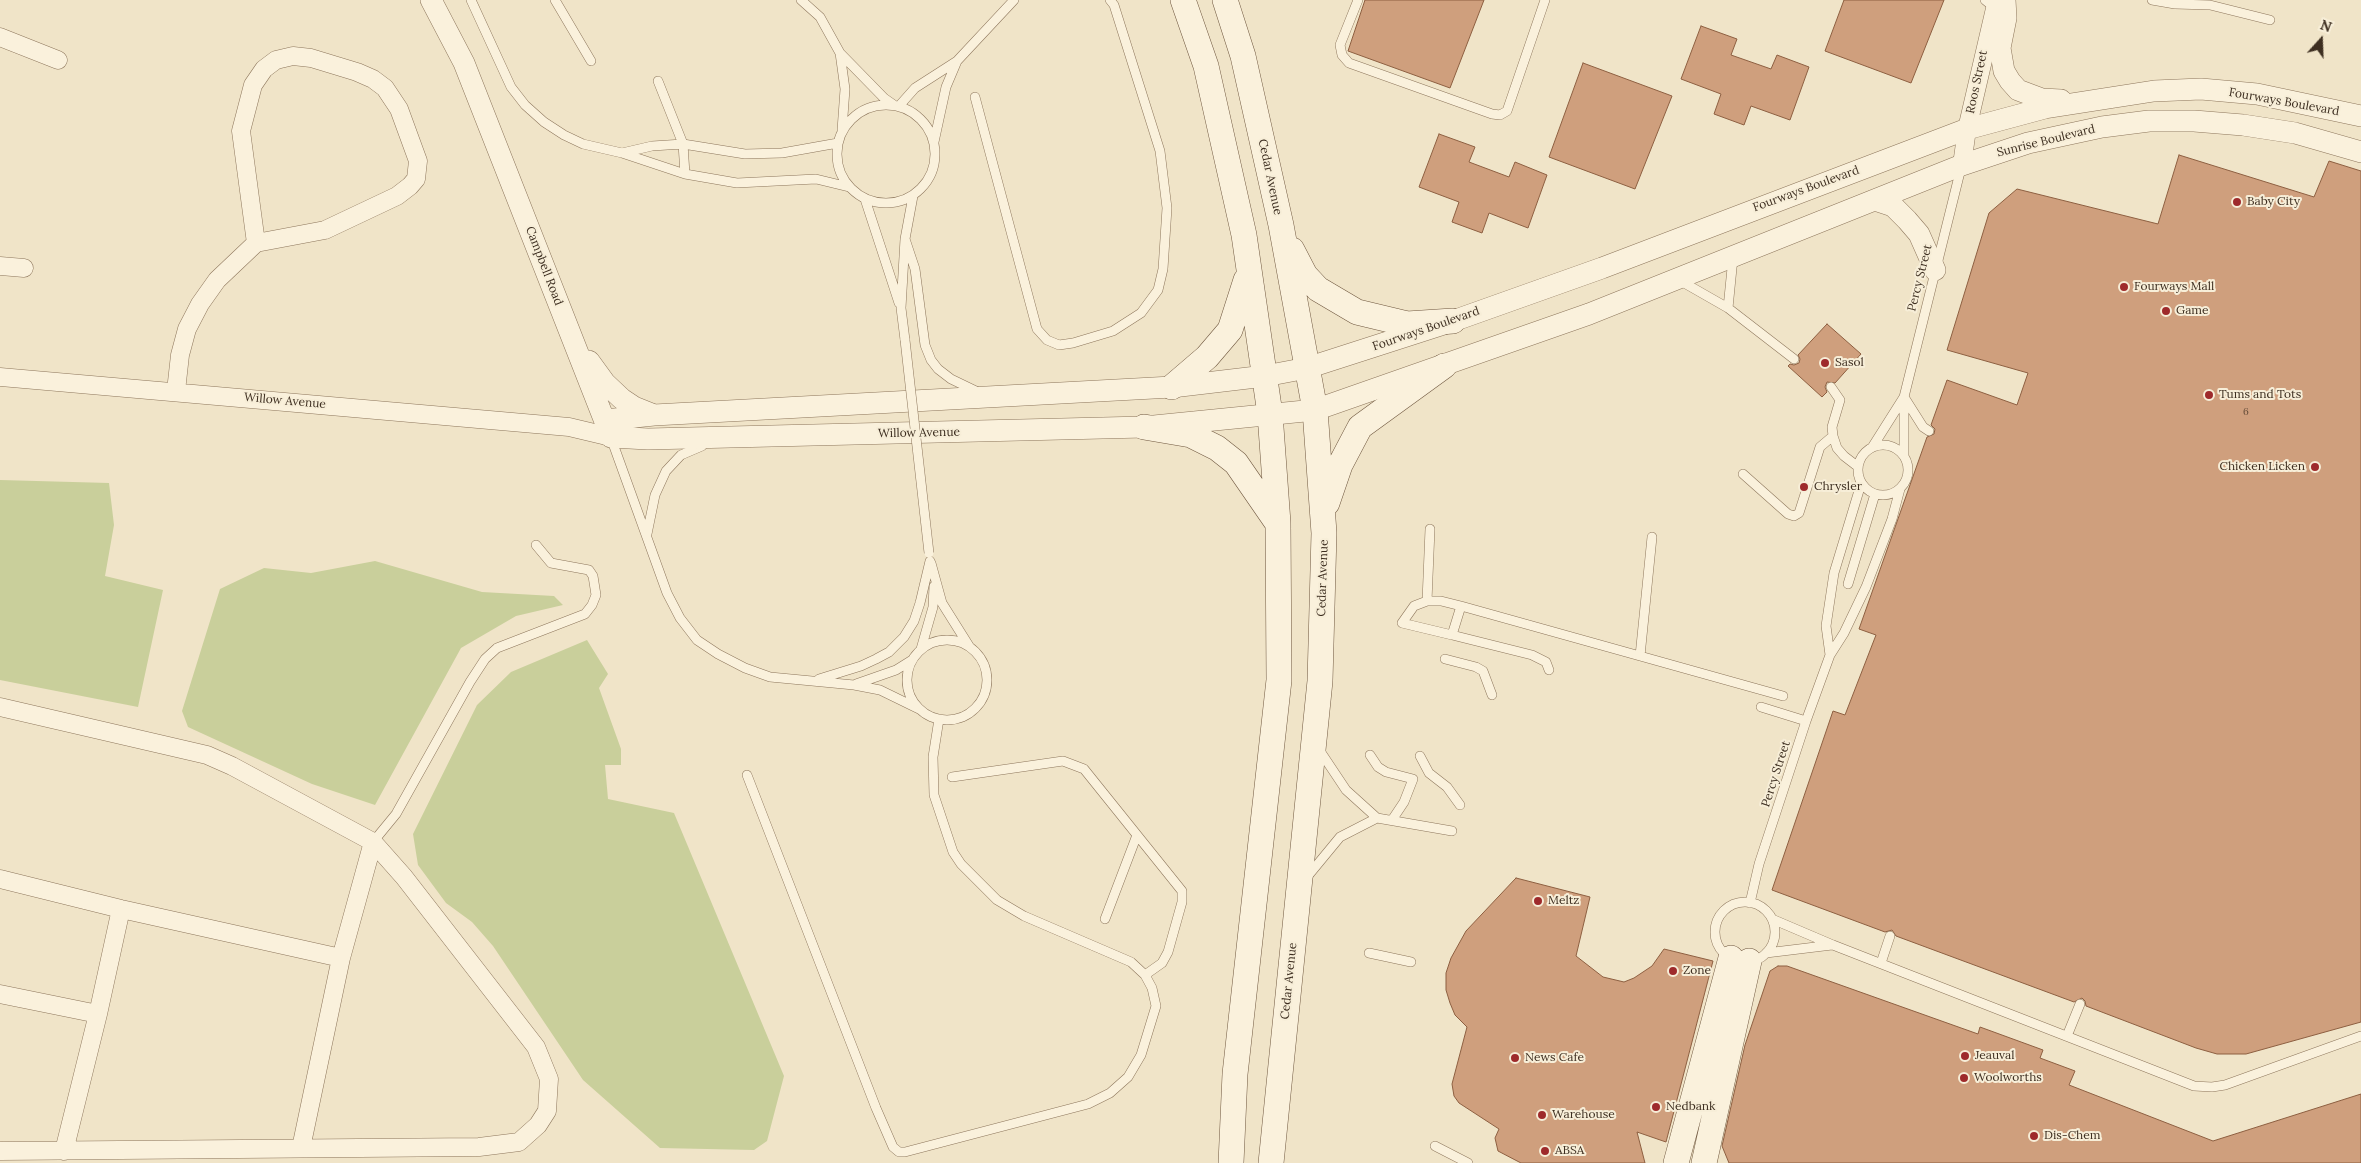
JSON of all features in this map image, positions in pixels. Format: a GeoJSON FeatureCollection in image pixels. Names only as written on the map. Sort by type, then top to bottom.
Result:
{"type":"FeatureCollection","features":[{"type":"Feature","properties":{"kind":"main road"},"geometry":{"type":"LineString","coordinates":[[1183,0],[1206,66],[1244,235],[1270,414],[1278,523],[1279,680],[1235,1074],[1231,1163]]}},
{"type":"Feature","properties":{"kind":"main road","name":"Cedar Avenue"},"geometry":{"type":"LineString","coordinates":[[1225,0],[1243,56],[1281,225],[1314,410],[1324,533],[1320,681],[1271,1163]]}},
{"type":"Feature","properties":{"kind":"main road"},"geometry":{"type":"LineString","coordinates":[[1281,225],[1294,257],[1305,275],[1318,289],[1334,301],[1357,312],[1381,320],[1407,324],[1453,321]]}},
{"type":"Feature","properties":{"kind":"main road"},"geometry":{"type":"LineString","coordinates":[[1172,387],[1207,357],[1230,330],[1249,271]]}},
{"type":"Feature","properties":{"kind":"main road"},"geometry":{"type":"LineString","coordinates":[[1324,533],[1328,496],[1340,465],[1360,427],[1444,366]]}},
{"type":"Feature","properties":{"kind":"main road"},"geometry":{"type":"LineString","coordinates":[[1144,427],[1191,435],[1217,448],[1236,463],[1278,523]]}},
{"type":"Feature","properties":{"kind":"main road"},"geometry":{"type":"LineString","coordinates":[[1676,1163],[1749,958]]}},
{"type":"Feature","properties":{"kind":"main road"},"geometry":{"type":"LineString","coordinates":[[1704,1163],[1749,958]]}},
{"type":"Feature","properties":{"kind":"main road"},"geometry":{"type":"LineString","coordinates":[[1213,1163],[1225,1123],[1235,1074]]}},
{"type":"Feature","properties":{"kind":"main road"},"geometry":{"type":"LineString","coordinates":[[1274,1119],[1285,1163]]}},
{"type":"Feature","properties":{"kind":"street","name":"Campbell Road"},"geometry":{"type":"LineString","coordinates":[[431,0],[464,63],[608,429]]}},
{"type":"Feature","properties":{"kind":"street"},"geometry":{"type":"LineString","coordinates":[[1996,2],[2006,18],[2000,48],[2004,71],[2010,81],[2018,90],[2042,99],[2077,101]]}},
{"type":"Feature","properties":{"kind":"street","name":"Roos Street"},"geometry":{"type":"LineString","coordinates":[[1962,165],[1967,129],[1996,2]]}},
{"type":"Feature","properties":{"kind":"street"},"geometry":{"type":"LineString","coordinates":[[0,37],[58,60]]}},
{"type":"Feature","properties":{"kind":"street"},"geometry":{"type":"LineString","coordinates":[[176,392],[180,355],[187,330],[200,304],[217,280],[256,243],[325,230],[397,196],[416,179],[418,161],[399,109],[385,88],[373,79],[357,72],[311,58],[293,56],[276,60],[264,68],[253,86],[241,131],[256,243]]}},
{"type":"Feature","properties":{"kind":"street","name":"Fourways Boulevard"},"geometry":{"type":"LineString","coordinates":[[1265,376],[1307,368],[1453,321],[1602,268],[1967,129],[2045,108],[2077,101],[2154,91],[2201,89],[2257,94],[2361,116]]}},
{"type":"Feature","properties":{"kind":"street","name":"Sunrise Boulevard"},"geometry":{"type":"LineString","coordinates":[[1962,165],[2028,144],[2102,127],[2149,121],[2194,121],[2243,125],[2295,133],[2361,152]]}},
{"type":"Feature","properties":{"kind":"street"},"geometry":{"type":"LineString","coordinates":[[1270,414],[1314,410],[1589,314],[1962,165]]}},
{"type":"Feature","properties":{"kind":"street"},"geometry":{"type":"LineString","coordinates":[[1875,200],[1893,206],[1907,220],[1919,234],[1935,270]]}},
{"type":"Feature","properties":{"kind":"street"},"geometry":{"type":"LineString","coordinates":[[0,266],[24,268]]}},
{"type":"Feature","properties":{"kind":"street"},"geometry":{"type":"LineString","coordinates":[[570,332],[605,383],[634,408],[654,415]]}},
{"type":"Feature","properties":{"kind":"street","name":"Willow Avenue"},"geometry":{"type":"LineString","coordinates":[[608,429],[654,415],[999,398],[1172,387],[1265,376]]}},
{"type":"Feature","properties":{"kind":"street","name":"Willow Avenue"},"geometry":{"type":"LineString","coordinates":[[0,377],[608,429],[648,439],[1144,427],[1270,414]]}},
{"type":"Feature","properties":{"kind":"street"},"geometry":{"type":"LineString","coordinates":[[0,707],[207,755],[232,766],[373,842],[404,878],[536,1048],[549,1079],[548,1111],[538,1125],[520,1142],[479,1147],[0,1151]]}},
{"type":"Feature","properties":{"kind":"street"},"geometry":{"type":"LineString","coordinates":[[301,1148],[341,958],[373,842]]}},
{"type":"Feature","properties":{"kind":"street"},"geometry":{"type":"LineString","coordinates":[[0,879],[121,909],[341,958]]}},
{"type":"Feature","properties":{"kind":"street"},"geometry":{"type":"LineString","coordinates":[[64,1151],[98,1014],[121,909]]}},
{"type":"Feature","properties":{"kind":"street"},"geometry":{"type":"LineString","coordinates":[[0,994],[98,1014]]}},
{"type":"Feature","properties":{"kind":"lane"},"geometry":{"type":"LineString","coordinates":[[471,0],[511,87],[525,105],[544,122],[564,135],[583,144],[622,153],[685,174],[737,183],[816,180],[849,186]]}},
{"type":"Feature","properties":{"kind":"lane"},"geometry":{"type":"LineString","coordinates":[[555,0],[591,61]]}},
{"type":"Feature","properties":{"kind":"lane"},"geometry":{"type":"LineString","coordinates":[[802,0],[820,17],[840,53],[884,98],[897,106],[915,114],[927,126],[934,142],[936,158],[932,173],[924,186],[913,196],[898,202],[881,204],[865,199],[849,186],[841,175],[837,162],[838,143],[842,132],[851,119],[864,110],[879,106],[897,106],[915,88],[957,60],[1014,0]]}},
{"type":"Feature","properties":{"kind":"lane"},"geometry":{"type":"LineString","coordinates":[[975,96],[1037,329],[1046,340],[1059,345],[1073,343],[1114,331],[1141,312],[1158,290],[1163,269],[1167,208],[1160,151],[1114,5],[1110,0]]}},
{"type":"Feature","properties":{"kind":"lane"},"geometry":{"type":"LineString","coordinates":[[1358,0],[1340,45],[1342,55],[1349,63],[1492,114],[1500,115],[1507,112],[1546,0]]}},
{"type":"Feature","properties":{"kind":"lane"},"geometry":{"type":"LineString","coordinates":[[2152,0],[2175,4],[2210,4],[2270,20]]}},
{"type":"Feature","properties":{"kind":"lane"},"geometry":{"type":"LineString","coordinates":[[840,53],[845,89],[842,132]]}},
{"type":"Feature","properties":{"kind":"lane"},"geometry":{"type":"LineString","coordinates":[[934,142],[946,87],[957,60]]}},
{"type":"Feature","properties":{"kind":"lane"},"geometry":{"type":"LineString","coordinates":[[658,81],[683,144],[685,174]]}},
{"type":"Feature","properties":{"kind":"lane"},"geometry":{"type":"LineString","coordinates":[[622,153],[652,146],[683,144],[745,154],[782,153],[838,143]]}},
{"type":"Feature","properties":{"kind":"lane","name":"Percy Street"},"geometry":{"type":"LineString","coordinates":[[1750,903],[1759,864],[1830,655],[1844,633],[1866,586],[1892,519],[1900,489],[1908,473],[1904,456],[1904,397],[1962,165]]}},
{"type":"Feature","properties":{"kind":"lane"},"geometry":{"type":"LineString","coordinates":[[747,775],[876,1108],[893,1147],[899,1152],[934,1145],[1088,1104],[1110,1093],[1128,1077],[1141,1055],[1150,1031],[1156,1006],[1152,988],[1145,976],[1131,962],[1024,916],[996,900],[961,864],[953,852],[934,795],[933,757],[939,719],[960,718],[972,712],[981,702],[986,691],[988,678],[985,666],[979,655],[954,625],[942,603],[929,557],[901,308],[905,239],[913,196]]}},
{"type":"Feature","properties":{"kind":"lane"},"geometry":{"type":"LineString","coordinates":[[865,199],[901,308]]}},
{"type":"Feature","properties":{"kind":"lane"},"geometry":{"type":"LineString","coordinates":[[905,239],[915,269],[925,345],[931,360],[938,369],[951,379],[976,392],[999,398]]}},
{"type":"Feature","properties":{"kind":"lane"},"geometry":{"type":"LineString","coordinates":[[1728,308],[1733,256]]}},
{"type":"Feature","properties":{"kind":"lane"},"geometry":{"type":"LineString","coordinates":[[1676,279],[1728,308],[1794,359]]}},
{"type":"Feature","properties":{"kind":"lane"},"geometry":{"type":"LineString","coordinates":[[1831,387],[1840,400],[1832,427],[1832,436],[1837,448],[1857,466],[1861,484],[1875,494],[1884,495],[1900,489]]}},
{"type":"Feature","properties":{"kind":"lane"},"geometry":{"type":"LineString","coordinates":[[1904,397],[1923,426],[1929,431]]}},
{"type":"Feature","properties":{"kind":"lane","name":"Percy Street"},"geometry":{"type":"LineString","coordinates":[[1857,466],[1865,451],[1873,446],[1904,397]]}},
{"type":"Feature","properties":{"kind":"lane","name":"Campbell Road"},"geometry":{"type":"LineString","coordinates":[[608,429],[667,593],[680,618],[697,640],[718,654],[745,668],[770,677],[854,685],[880,690],[939,719]]}},
{"type":"Feature","properties":{"kind":"lane"},"geometry":{"type":"LineString","coordinates":[[1743,474],[1788,514],[1794,516],[1799,512],[1820,447],[1832,436]]}},
{"type":"Feature","properties":{"kind":"lane"},"geometry":{"type":"LineString","coordinates":[[647,536],[655,495],[666,471],[681,455],[692,448],[726,438]]}},
{"type":"Feature","properties":{"kind":"lane"},"geometry":{"type":"LineString","coordinates":[[1873,446],[1890,445],[1904,456]]}},
{"type":"Feature","properties":{"kind":"lane","name":"Percy Street"},"geometry":{"type":"LineString","coordinates":[[1830,655],[1826,626],[1834,574],[1861,484]]}},
{"type":"Feature","properties":{"kind":"lane"},"geometry":{"type":"LineString","coordinates":[[1848,584],[1875,494]]}},
{"type":"Feature","properties":{"kind":"lane"},"geometry":{"type":"LineString","coordinates":[[1427,601],[1430,529]]}},
{"type":"Feature","properties":{"kind":"lane"},"geometry":{"type":"LineString","coordinates":[[1640,656],[1652,537]]}},
{"type":"Feature","properties":{"kind":"lane"},"geometry":{"type":"LineString","coordinates":[[373,842],[396,814],[470,682],[485,659],[497,648],[585,614],[592,604],[596,595],[596,586],[589,570],[552,562],[536,545]]}},
{"type":"Feature","properties":{"kind":"lane"},"geometry":{"type":"LineString","coordinates":[[814,681],[861,666],[876,659],[889,652],[904,637],[914,621],[920,603],[929,557]]}},
{"type":"Feature","properties":{"kind":"lane"},"geometry":{"type":"LineString","coordinates":[[921,649],[933,607],[935,578]]}},
{"type":"Feature","properties":{"kind":"lane"},"geometry":{"type":"LineString","coordinates":[[1549,670],[1546,662],[1532,655],[1402,623],[1414,606],[1427,601],[1441,600],[1783,696]]}},
{"type":"Feature","properties":{"kind":"lane"},"geometry":{"type":"LineString","coordinates":[[1452,634],[1461,606]]}},
{"type":"Feature","properties":{"kind":"lane","name":"Campbell Road"},"geometry":{"type":"LineString","coordinates":[[854,685],[896,670],[912,660],[921,649],[933,642],[958,641],[970,646]]}},
{"type":"Feature","properties":{"kind":"lane"},"geometry":{"type":"LineString","coordinates":[[1445,659],[1476,667],[1483,671],[1492,695]]}},
{"type":"Feature","properties":{"kind":"lane","name":"Campbell Road"},"geometry":{"type":"LineString","coordinates":[[912,660],[908,673],[908,687],[912,700],[921,710]]}},
{"type":"Feature","properties":{"kind":"lane"},"geometry":{"type":"LineString","coordinates":[[1761,706],[1806,721]]}},
{"type":"Feature","properties":{"kind":"lane"},"geometry":{"type":"LineString","coordinates":[[1314,742],[1346,790],[1377,818],[1452,831]]}},
{"type":"Feature","properties":{"kind":"lane"},"geometry":{"type":"LineString","coordinates":[[1370,755],[1378,767],[1386,772],[1413,779],[1404,802],[1392,820]]}},
{"type":"Feature","properties":{"kind":"lane"},"geometry":{"type":"LineString","coordinates":[[1420,756],[1429,773],[1447,787],[1460,805]]}},
{"type":"Feature","properties":{"kind":"lane"},"geometry":{"type":"LineString","coordinates":[[952,777],[1063,761],[1084,769],[1182,890],[1182,902],[1168,952],[1162,963],[1145,976]]}},
{"type":"Feature","properties":{"kind":"lane"},"geometry":{"type":"LineString","coordinates":[[1299,887],[1340,837],[1377,818]]}},
{"type":"Feature","properties":{"kind":"lane"},"geometry":{"type":"LineString","coordinates":[[1104,919],[1137,834]]}},
{"type":"Feature","properties":{"kind":"lane"},"geometry":{"type":"LineString","coordinates":[[1833,945],[1749,958],[1718,945],[1715,936],[1718,918],[1732,905],[1750,903],[1759,906],[1772,919],[1833,945],[2194,1086],[2212,1088],[2225,1085],[2361,1036]]}},
{"type":"Feature","properties":{"kind":"lane"},"geometry":{"type":"LineString","coordinates":[[1749,958],[1775,937],[1772,919]]}},
{"type":"Feature","properties":{"kind":"lane"},"geometry":{"type":"LineString","coordinates":[[1881,963],[1890,936]]}},
{"type":"Feature","properties":{"kind":"lane"},"geometry":{"type":"LineString","coordinates":[[1369,953],[1411,962]]}},
{"type":"Feature","properties":{"kind":"lane"},"geometry":{"type":"LineString","coordinates":[[2067,1036],[2080,1004]]}},
{"type":"Feature","properties":{"kind":"lane"},"geometry":{"type":"LineString","coordinates":[[1435,1146],[1468,1163]]}},
{"type":"Feature","properties":{"kind":"green space"},"geometry":{"type":"Polygon","coordinates":[[[0,480],[109,483],[114,525],[105,576],[163,590],[138,707],[0,680],[0,480]]]}},
{"type":"Feature","properties":{"kind":"green space"},"geometry":{"type":"Polygon","coordinates":[[[375,561],[482,592],[554,596],[563,605],[516,616],[461,648],[375,805],[312,784],[188,727],[182,711],[220,589],[264,568],[311,573],[375,561]]]}},
{"type":"Feature","properties":{"kind":"green space"},"geometry":{"type":"Polygon","coordinates":[[[587,640],[608,674],[599,688],[621,749],[621,765],[605,765],[608,799],[674,813],[784,1076],[767,1141],[754,1150],[660,1148],[583,1080],[493,946],[472,922],[446,903],[418,865],[413,834],[477,705],[511,672],[587,640]]]}},
{"type":"Feature","properties":{"kind":"building"},"geometry":{"type":"Polygon","coordinates":[[[1365,0],[1484,0],[1450,88],[1348,51],[1365,0]]]}},
{"type":"Feature","properties":{"kind":"building"},"geometry":{"type":"Polygon","coordinates":[[[1844,0],[1944,0],[1911,83],[1825,51],[1844,0]]]}},
{"type":"Feature","properties":{"kind":"building"},"geometry":{"type":"Polygon","coordinates":[[[1701,26],[1737,39],[1731,55],[1771,69],[1777,55],[1809,67],[1790,120],[1751,106],[1744,125],[1714,114],[1721,94],[1681,79],[1701,26]]]}},
{"type":"Feature","properties":{"kind":"building"},"geometry":{"type":"Polygon","coordinates":[[[1583,63],[1672,96],[1635,189],[1549,157],[1583,63]]]}},
{"type":"Feature","properties":{"kind":"building"},"geometry":{"type":"Polygon","coordinates":[[[1439,134],[1475,147],[1469,162],[1509,177],[1515,162],[1547,175],[1528,228],[1489,213],[1482,233],[1452,222],[1459,202],[1419,187],[1439,134]]]}},
{"type":"Feature","properties":{"kind":"building"},"geometry":{"type":"Polygon","coordinates":[[[2179,155],[2314,197],[2329,161],[2361,171],[2361,1022],[2246,1054],[2217,1054],[2196,1048],[2086,1006],[2082,998],[2074,1002],[1896,936],[1892,930],[1885,932],[1772,890],[1833,711],[1845,715],[1876,635],[1859,629],[1927,437],[1934,434],[1935,429],[1931,425],[1947,380],[2017,405],[2028,373],[1947,350],[1989,213],[2017,189],[2158,224],[2179,155]]]}},
{"type":"Feature","properties":{"kind":"building"},"geometry":{"type":"Polygon","coordinates":[[[1827,324],[1861,354],[1835,383],[1827,382],[1825,387],[1827,392],[1822,397],[1788,366],[1799,363],[1798,355],[1827,324]]]}},
{"type":"Feature","properties":{"kind":"building"},"geometry":{"type":"Polygon","coordinates":[[[1516,878],[1590,897],[1576,956],[1603,977],[1624,982],[1634,978],[1652,966],[1664,949],[1713,961],[1666,1142],[1637,1132],[1645,1163],[1521,1163],[1498,1151],[1495,1138],[1499,1129],[1459,1103],[1454,1096],[1452,1084],[1467,1027],[1455,1015],[1450,1003],[1446,990],[1446,973],[1451,958],[1466,931],[1516,878]]]}},
{"type":"Feature","properties":{"kind":"building"},"geometry":{"type":"Polygon","coordinates":[[[1778,966],[1787,966],[1978,1034],[1980,1027],[2043,1050],[2040,1058],[2075,1071],[2069,1085],[2213,1141],[2361,1094],[2361,1163],[1729,1163],[1722,1146],[1745,1045],[1770,971],[1778,966]]]}},
{"type":"Feature","properties":{"kind":"place","name":"Baby City"},"geometry":{"type":"Point","coordinates":[2237,202]}},
{"type":"Feature","properties":{"kind":"place","name":"Fourways Mall"},"geometry":{"type":"Point","coordinates":[2124,287]}},
{"type":"Feature","properties":{"kind":"place","name":"Game"},"geometry":{"type":"Point","coordinates":[2166,311]}},
{"type":"Feature","properties":{"kind":"place","name":"Sasol"},"geometry":{"type":"Point","coordinates":[1825,363]}},
{"type":"Feature","properties":{"kind":"place","name":"Tums and Tots"},"geometry":{"type":"Point","coordinates":[2209,395]}},
{"type":"Feature","properties":{"kind":"place","name":"Chicken Licken"},"geometry":{"type":"Point","coordinates":[2315,467]}},
{"type":"Feature","properties":{"kind":"place","name":"Chrysler"},"geometry":{"type":"Point","coordinates":[1804,487]}},
{"type":"Feature","properties":{"kind":"place","name":"Meltz"},"geometry":{"type":"Point","coordinates":[1538,901]}},
{"type":"Feature","properties":{"kind":"place","name":"Zone"},"geometry":{"type":"Point","coordinates":[1673,971]}},
{"type":"Feature","properties":{"kind":"place","name":"Jeauval"},"geometry":{"type":"Point","coordinates":[1965,1056]}},
{"type":"Feature","properties":{"kind":"place","name":"News Cafe"},"geometry":{"type":"Point","coordinates":[1515,1058]}},
{"type":"Feature","properties":{"kind":"place","name":"Woolworths"},"geometry":{"type":"Point","coordinates":[1964,1078]}},
{"type":"Feature","properties":{"kind":"place","name":"Nedbank"},"geometry":{"type":"Point","coordinates":[1656,1107]}},
{"type":"Feature","properties":{"kind":"place","name":"Warehouse"},"geometry":{"type":"Point","coordinates":[1542,1115]}},
{"type":"Feature","properties":{"kind":"place","name":"Dis-Chem"},"geometry":{"type":"Point","coordinates":[2034,1136]}},
{"type":"Feature","properties":{"kind":"place","name":"ABSA"},"geometry":{"type":"Point","coordinates":[1545,1151]}}]}
